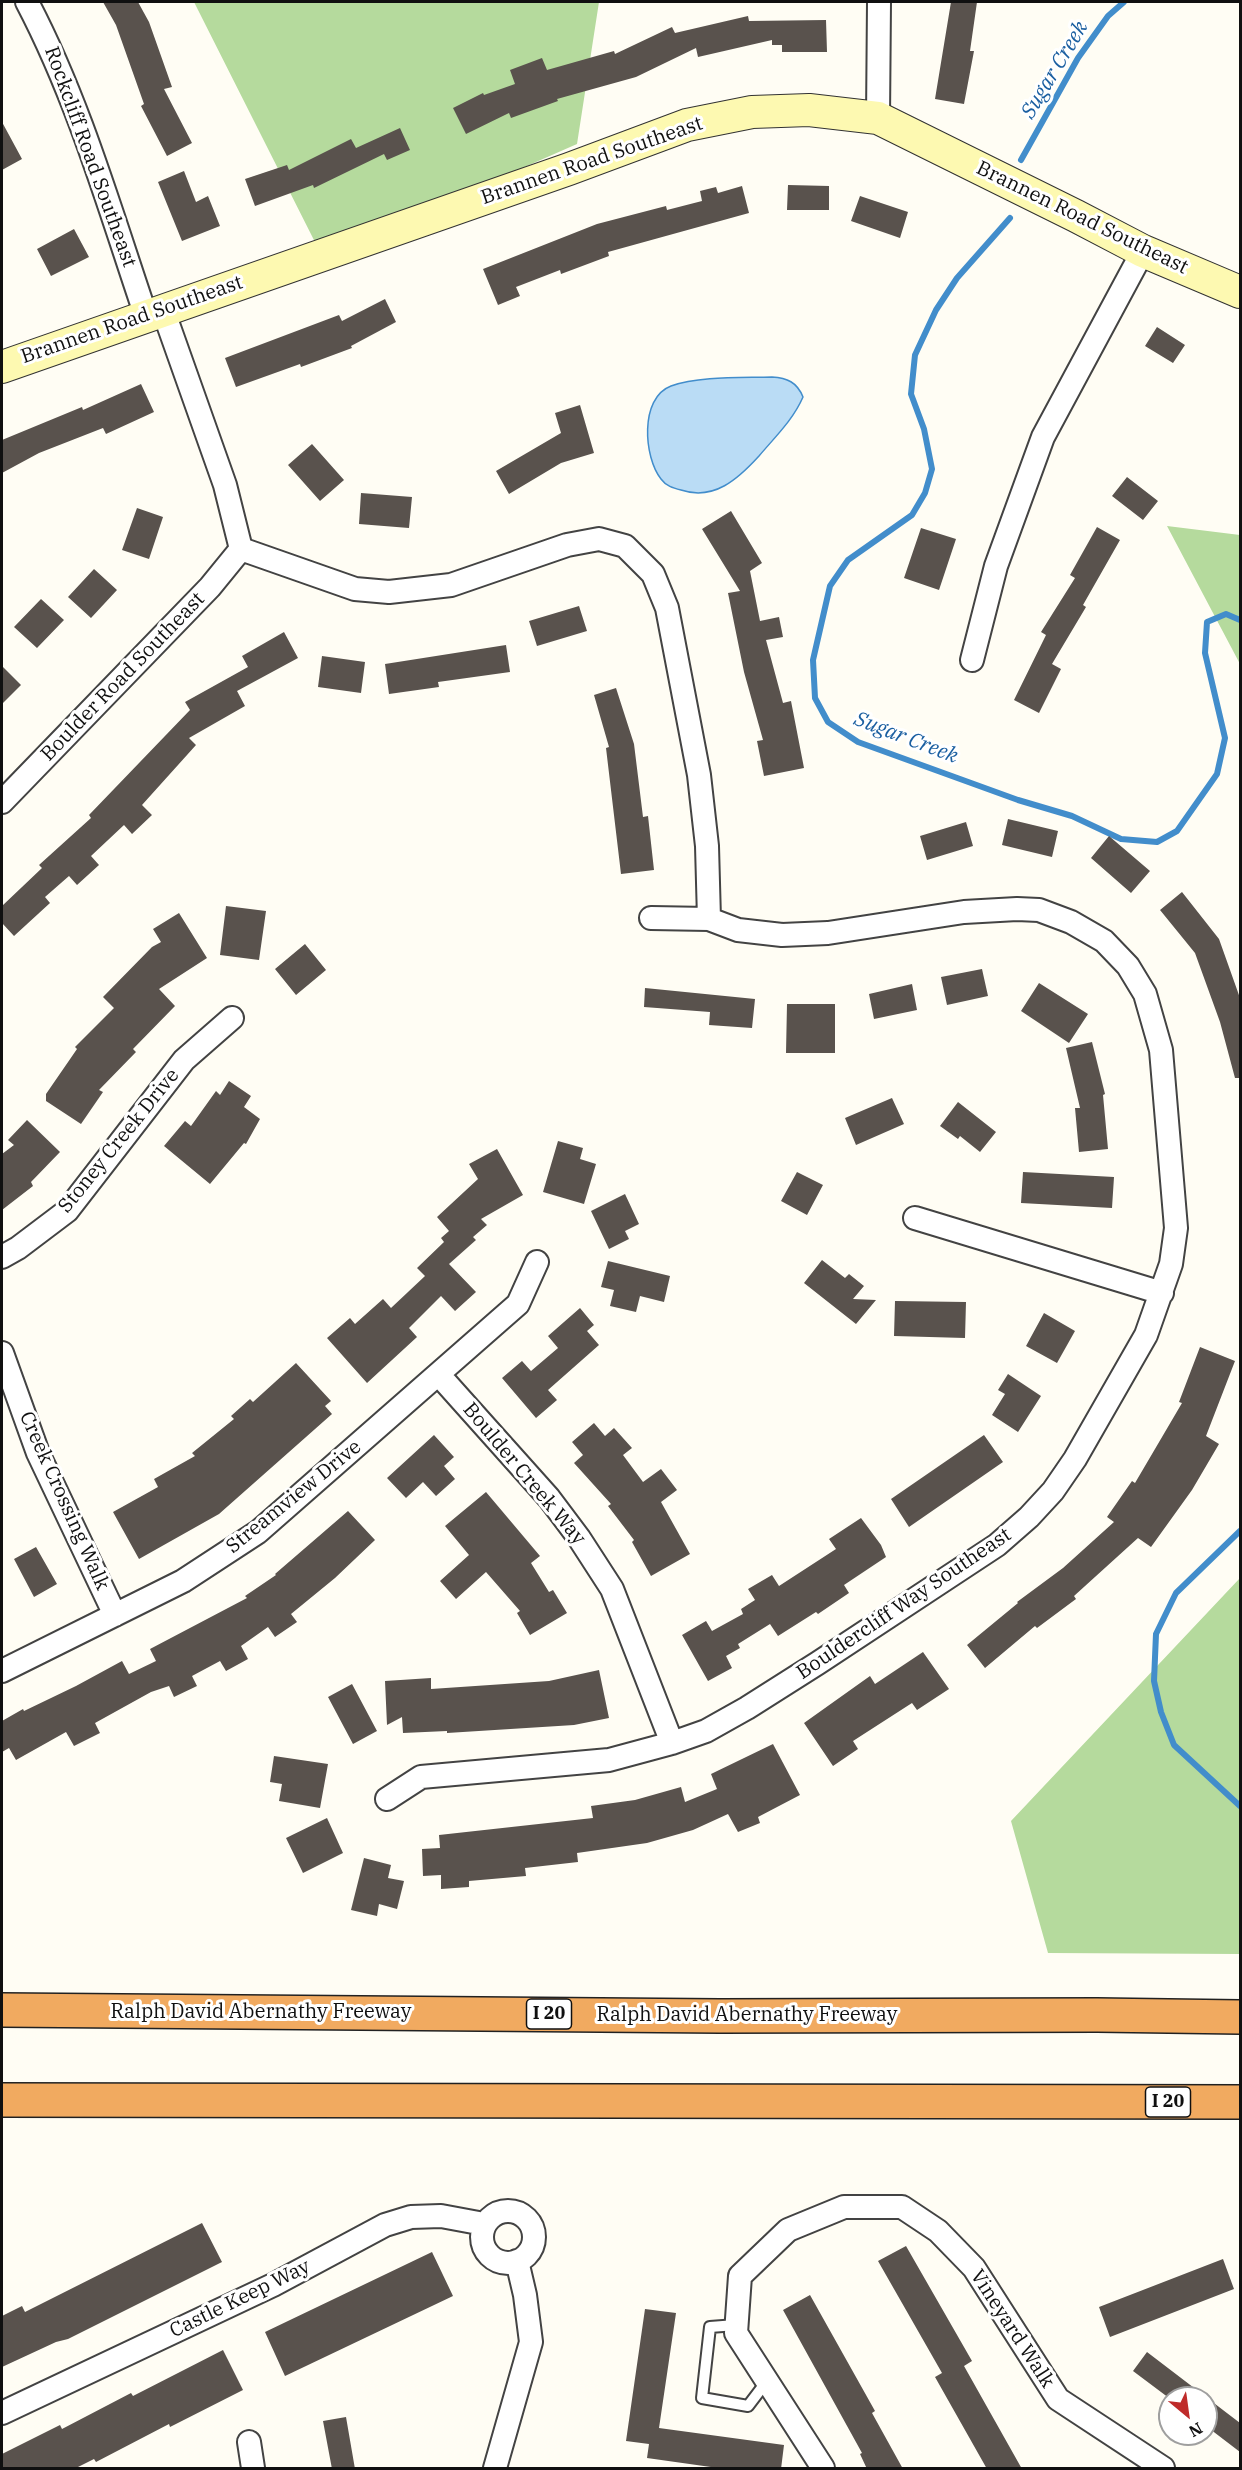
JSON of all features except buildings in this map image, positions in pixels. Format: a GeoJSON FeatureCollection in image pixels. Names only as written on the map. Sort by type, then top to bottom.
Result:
{"type":"FeatureCollection","features":[{"type":"Feature","properties":{"kind":"highway","name":"Ralph David Abernathy Freeway"},"geometry":{"type":"LineString","coordinates":[[2,2010],[708,2016],[1097,2014],[1240,2017]]}},
{"type":"Feature","properties":{"kind":"highway","name":"I 20"},"geometry":{"type":"LineString","coordinates":[[2,2100],[1240,2102]]}},
{"type":"Feature","properties":{"kind":"street","name":"Rockcliff Road Southeast"},"geometry":{"type":"LineString","coordinates":[[27,2],[56,58],[225,485],[241,549]]}},
{"type":"Feature","properties":{"kind":"street"},"geometry":{"type":"LineString","coordinates":[[878,118],[879,2]]}},
{"type":"Feature","properties":{"kind":"street","name":"Brannen Road Southeast"},"geometry":{"type":"LineString","coordinates":[[2,367],[568,169],[687,125],[752,112],[809,110],[878,118],[1143,251],[1240,292]]}},
{"type":"Feature","properties":{"kind":"street"},"geometry":{"type":"LineString","coordinates":[[972,660],[996,566],[1043,437],[1143,251]]}},
{"type":"Feature","properties":{"kind":"street"},"geometry":{"type":"LineString","coordinates":[[241,549],[355,589],[389,592],[451,585],[567,545],[599,539],[625,546],[653,574],[667,608],[699,775],[707,846],[709,920]]}},
{"type":"Feature","properties":{"kind":"street","name":"Boulder Road Southeast"},"geometry":{"type":"LineString","coordinates":[[2,802],[174,625],[241,549]]}},
{"type":"Feature","properties":{"kind":"street","name":"Bouldercliff Way Southeast"},"geometry":{"type":"LineString","coordinates":[[387,1799],[421,1777],[609,1760],[706,1731],[783,1686],[997,1545],[1029,1517],[1053,1491],[1075,1459],[1146,1335],[1171,1264],[1176,1228],[1161,1050],[1144,994],[1128,966],[1104,941],[1071,922],[1039,910],[964,912],[828,933],[782,935],[738,930],[709,920],[651,918]]}},
{"type":"Feature","properties":{"kind":"street","name":"Stoney Creek Drive"},"geometry":{"type":"LineString","coordinates":[[2,1257],[18,1248],[67,1211],[184,1060],[232,1018]]}},
{"type":"Feature","properties":{"kind":"street"},"geometry":{"type":"LineString","coordinates":[[915,1218],[1162,1293]]}},
{"type":"Feature","properties":{"kind":"street","name":"Streamview Drive"},"geometry":{"type":"LineString","coordinates":[[2,1671],[183,1581],[258,1532],[518,1304],[537,1262]]}},
{"type":"Feature","properties":{"kind":"street","name":"Creek Crossing Walk"},"geometry":{"type":"LineString","coordinates":[[2,1353],[38,1453],[115,1615]]}},
{"type":"Feature","properties":{"kind":"street","name":"Boulder Creek Way"},"geometry":{"type":"LineString","coordinates":[[439,1375],[549,1498],[579,1538],[612,1589],[672,1743]]}},
{"type":"Feature","properties":{"kind":"street","name":"Vineyard Walk"},"geometry":{"type":"LineString","coordinates":[[823,2469],[736,2332],[740,2276],[788,2230],[844,2207],[902,2207],[938,2231],[974,2268],[1058,2399],[1163,2469]]}},
{"type":"Feature","properties":{"kind":"street"},"geometry":{"type":"LineString","coordinates":[[510,2211],[524,2216],[530,2223],[534,2240],[530,2250],[517,2261],[507,2263],[497,2261],[489,2255],[482,2239],[484,2224],[499,2212],[510,2211]]}},
{"type":"Feature","properties":{"kind":"street","name":"Castle Keep Way"},"geometry":{"type":"LineString","coordinates":[[2,2413],[273,2285],[385,2224],[411,2217],[441,2216],[484,2224]]}},
{"type":"Feature","properties":{"kind":"street"},"geometry":{"type":"LineString","coordinates":[[495,2469],[531,2342],[517,2261]]}},
{"type":"Feature","properties":{"kind":"street"},"geometry":{"type":"LineString","coordinates":[[249,2442],[253,2469]]}},
{"type":"Feature","properties":{"kind":"lane"},"geometry":{"type":"LineString","coordinates":[[736,2325],[710,2327],[702,2398],[748,2406],[767,2381]]}},
{"type":"Feature","properties":{"kind":"green space"},"geometry":{"type":"Polygon","coordinates":[[[194,2],[599,2],[577,144],[322,256],[194,2]]]}},
{"type":"Feature","properties":{"kind":"green space"},"geometry":{"type":"Polygon","coordinates":[[[1167,526],[1240,535],[1240,664],[1167,526]]]}},
{"type":"Feature","properties":{"kind":"green space"},"geometry":{"type":"Polygon","coordinates":[[[1240,1578],[1240,1954],[1048,1953],[1011,1821],[1240,1578]]]}},
{"type":"Feature","properties":{"kind":"water"},"geometry":{"type":"Polygon","coordinates":[[[772,377],[791,382],[803,397],[783,428],[743,473],[724,486],[704,493],[678,489],[663,481],[655,469],[648,444],[649,415],[661,393],[671,386],[694,381],[772,377]]]}},
{"type":"Feature","properties":{"kind":"waterway","name":"Sugar Creek"},"geometry":{"type":"LineString","coordinates":[[1021,160],[1078,58],[1108,16],[1124,2]]}},
{"type":"Feature","properties":{"kind":"waterway","name":"Sugar Creek"},"geometry":{"type":"LineString","coordinates":[[1010,218],[957,278],[936,310],[915,355],[911,394],[924,429],[932,469],[925,493],[912,515],[848,560],[830,586],[813,660],[815,698],[828,722],[858,742],[1018,800],[1072,816],[1121,839],[1157,842],[1177,831],[1217,774],[1225,738],[1205,653],[1207,622],[1226,614],[1240,620]]}},
{"type":"Feature","properties":{"kind":"waterway","name":"Sugar Creek"},"geometry":{"type":"LineString","coordinates":[[1240,1531],[1176,1593],[1156,1634],[1154,1681],[1161,1712],[1174,1745],[1240,1806]]}}]}
